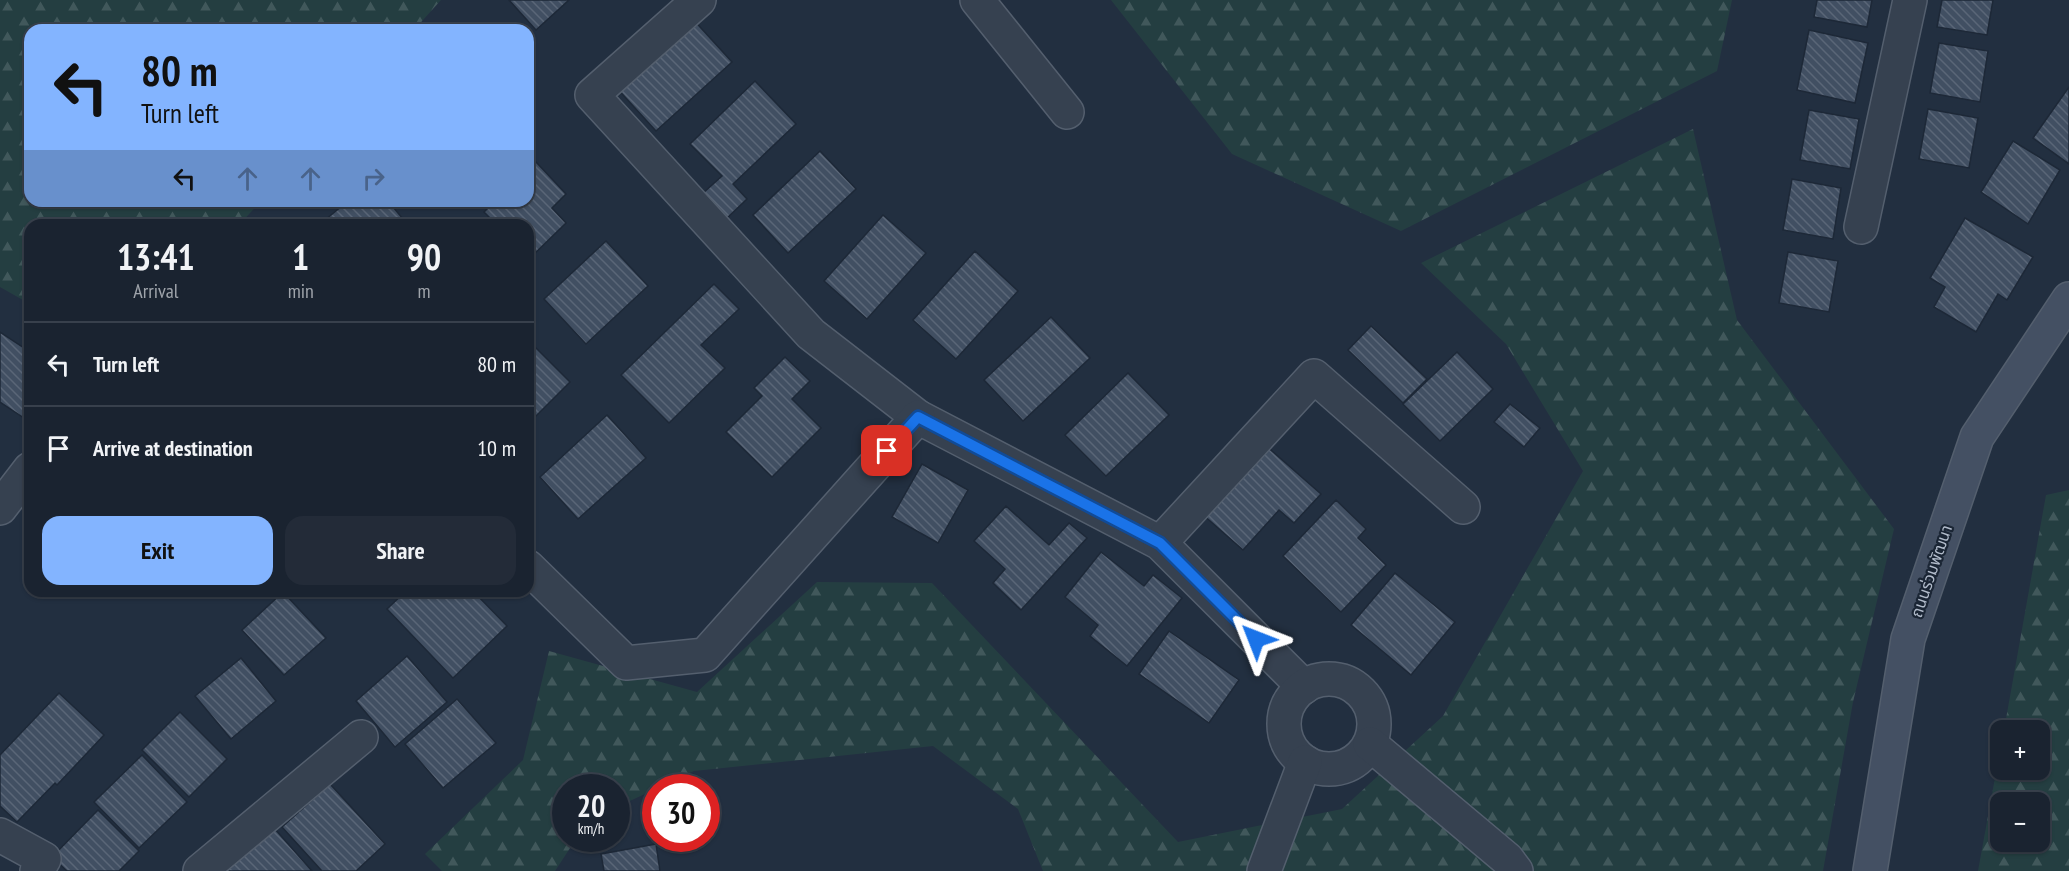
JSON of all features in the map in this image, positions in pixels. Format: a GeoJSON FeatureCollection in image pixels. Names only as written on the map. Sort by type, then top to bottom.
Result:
{"type":"FeatureCollection","features":[{"type":"Feature","properties":{"kind":"street"},"geometry":{"type":"LineString","coordinates":[[699,0],[592,95],[811,334],[918,417],[1160,543],[1304,687]]}},
{"type":"Feature","properties":{"kind":"street"},"geometry":{"type":"LineString","coordinates":[[977,0],[1067,112]]}},
{"type":"Feature","properties":{"kind":"street"},"geometry":{"type":"LineString","coordinates":[[1861,227],[1910,0]]}},
{"type":"Feature","properties":{"kind":"street","name":"ถนนร่วมพัฒนา"},"geometry":{"type":"LineString","coordinates":[[1870,871],[1908,639],[1977,437],[2069,300]]}},
{"type":"Feature","properties":{"kind":"street"},"geometry":{"type":"LineString","coordinates":[[1160,543],[1314,376],[1462,507]]}},
{"type":"Feature","properties":{"kind":"street"},"geometry":{"type":"LineString","coordinates":[[534,573],[626,663],[705,655],[918,417]]}},
{"type":"Feature","properties":{"kind":"street"},"geometry":{"type":"LineString","coordinates":[[0,508],[24,478]]}},
{"type":"Feature","properties":{"kind":"street"},"geometry":{"type":"LineString","coordinates":[[1327,679],[1341,681],[1355,687],[1367,700],[1374,715],[1374,730],[1370,744],[1361,757],[1347,766],[1320,768],[1305,762],[1293,750],[1286,736],[1284,719],[1290,701],[1304,687],[1327,679]]}},
{"type":"Feature","properties":{"kind":"street"},"geometry":{"type":"LineString","coordinates":[[200,871],[361,737]]}},
{"type":"Feature","properties":{"kind":"street"},"geometry":{"type":"LineString","coordinates":[[1370,744],[1507,859],[1516,871]]}},
{"type":"Feature","properties":{"kind":"street"},"geometry":{"type":"LineString","coordinates":[[1264,871],[1305,762]]}},
{"type":"Feature","properties":{"kind":"street"},"geometry":{"type":"LineString","coordinates":[[0,835],[44,859],[37,871]]}},
{"type":"Feature","properties":{"kind":"green space"},"geometry":{"type":"Polygon","coordinates":[[[0,0],[441,0],[419,24],[24,24],[24,207],[256,207],[244,219],[24,219],[24,301],[0,287],[0,0]]]}},
{"type":"Feature","properties":{"kind":"green space"},"geometry":{"type":"Polygon","coordinates":[[[1111,0],[1732,0],[1717,71],[1401,231],[1232,154],[1111,0]]]}},
{"type":"Feature","properties":{"kind":"green space"},"geometry":{"type":"Polygon","coordinates":[[[1693,129],[1737,320],[1894,529],[1853,702],[1823,871],[1043,871],[1018,809],[933,746],[694,771],[688,774],[642,774],[642,795],[630,801],[630,774],[552,774],[552,852],[567,852],[555,871],[442,871],[425,854],[523,760],[549,651],[697,692],[817,582],[932,583],[1178,842],[1342,809],[1443,716],[1583,471],[1506,344],[1421,263],[1693,129]]]}},
{"type":"Feature","properties":{"kind":"green space"},"geometry":{"type":"Polygon","coordinates":[[[2069,490],[2069,871],[1978,871],[1990,805],[1990,852],[2050,852],[2050,792],[1992,792],[1995,780],[2050,780],[2050,720],[2006,720],[2046,495],[2069,490]]]}},
{"type":"Feature","properties":{"kind":"building"},"geometry":{"type":"Polygon","coordinates":[[[509,0],[569,0],[536,30],[534,24],[531,24],[509,0]]]}},
{"type":"Feature","properties":{"kind":"building"},"geometry":{"type":"Polygon","coordinates":[[[1817,0],[1872,0],[1867,27],[1814,17],[1817,0]]]}},
{"type":"Feature","properties":{"kind":"building"},"geometry":{"type":"Polygon","coordinates":[[[1942,0],[1993,0],[1987,35],[1937,27],[1942,0]]]}},
{"type":"Feature","properties":{"kind":"building"},"geometry":{"type":"Polygon","coordinates":[[[690,16],[732,62],[656,131],[614,85],[690,16]]]}},
{"type":"Feature","properties":{"kind":"building"},"geometry":{"type":"Polygon","coordinates":[[[1809,30],[1868,43],[1855,103],[1797,90],[1809,30]]]}},
{"type":"Feature","properties":{"kind":"building"},"geometry":{"type":"Polygon","coordinates":[[[1939,43],[1988,51],[1980,102],[1930,93],[1939,43]]]}},
{"type":"Feature","properties":{"kind":"building"},"geometry":{"type":"Polygon","coordinates":[[[755,81],[796,124],[733,184],[747,199],[726,219],[702,194],[722,176],[690,144],[755,81]]]}},
{"type":"Feature","properties":{"kind":"building"},"geometry":{"type":"Polygon","coordinates":[[[2069,87],[2069,164],[2033,138],[2069,87]]]}},
{"type":"Feature","properties":{"kind":"building"},"geometry":{"type":"Polygon","coordinates":[[[1928,109],[1978,118],[1969,168],[1919,159],[1928,109]]]}},
{"type":"Feature","properties":{"kind":"building"},"geometry":{"type":"Polygon","coordinates":[[[1809,110],[1859,119],[1850,169],[1800,160],[1809,110]]]}},
{"type":"Feature","properties":{"kind":"building"},"geometry":{"type":"Polygon","coordinates":[[[2013,141],[2060,170],[2028,224],[1981,192],[2013,141]]]}},
{"type":"Feature","properties":{"kind":"building"},"geometry":{"type":"Polygon","coordinates":[[[820,151],[856,189],[788,253],[753,215],[820,151]]]}},
{"type":"Feature","properties":{"kind":"building"},"geometry":{"type":"Polygon","coordinates":[[[536,162],[566,194],[552,208],[566,223],[534,254],[534,219],[491,219],[484,212],[489,207],[534,207],[534,164],[536,162]]]}},
{"type":"Feature","properties":{"kind":"building"},"geometry":{"type":"Polygon","coordinates":[[[1792,179],[1841,188],[1833,239],[1783,230],[1792,179]]]}},
{"type":"Feature","properties":{"kind":"building"},"geometry":{"type":"Polygon","coordinates":[[[341,207],[393,207],[403,219],[326,219],[341,207]]]}},
{"type":"Feature","properties":{"kind":"building"},"geometry":{"type":"Polygon","coordinates":[[[883,215],[926,253],[867,319],[824,281],[883,215]]]}},
{"type":"Feature","properties":{"kind":"building"},"geometry":{"type":"Polygon","coordinates":[[[1965,218],[2033,257],[2007,300],[1998,294],[1976,332],[1934,307],[1945,287],[1930,278],[1965,218]]]}},
{"type":"Feature","properties":{"kind":"building"},"geometry":{"type":"Polygon","coordinates":[[[606,241],[648,286],[586,344],[544,299],[606,241]]]}},
{"type":"Feature","properties":{"kind":"building"},"geometry":{"type":"Polygon","coordinates":[[[975,251],[1018,291],[956,359],[913,320],[975,251]]]}},
{"type":"Feature","properties":{"kind":"building"},"geometry":{"type":"Polygon","coordinates":[[[1788,252],[1838,261],[1829,312],[1779,303],[1788,252]]]}},
{"type":"Feature","properties":{"kind":"building"},"geometry":{"type":"Polygon","coordinates":[[[714,284],[739,309],[701,345],[725,368],[669,423],[621,375],[714,284]]]}},
{"type":"Feature","properties":{"kind":"building"},"geometry":{"type":"Polygon","coordinates":[[[1051,317],[1090,358],[1023,421],[984,380],[1051,317]]]}},
{"type":"Feature","properties":{"kind":"building"},"geometry":{"type":"Polygon","coordinates":[[[1371,326],[1427,379],[1403,403],[1348,350],[1371,326]]]}},
{"type":"Feature","properties":{"kind":"building"},"geometry":{"type":"Polygon","coordinates":[[[0,332],[24,348],[24,418],[0,402],[0,332]]]}},
{"type":"Feature","properties":{"kind":"building"},"geometry":{"type":"Polygon","coordinates":[[[534,346],[570,382],[534,418],[534,346]]]}},
{"type":"Feature","properties":{"kind":"building"},"geometry":{"type":"Polygon","coordinates":[[[1457,352],[1493,389],[1440,441],[1403,404],[1457,352]]]}},
{"type":"Feature","properties":{"kind":"building"},"geometry":{"type":"Polygon","coordinates":[[[785,357],[810,381],[792,399],[821,428],[772,477],[726,432],[762,396],[754,388],[785,357]]]}},
{"type":"Feature","properties":{"kind":"building"},"geometry":{"type":"Polygon","coordinates":[[[1128,373],[1169,415],[1106,476],[1065,435],[1128,373]]]}},
{"type":"Feature","properties":{"kind":"building"},"geometry":{"type":"Polygon","coordinates":[[[1510,404],[1540,428],[1524,447],[1494,422],[1510,404]]]}},
{"type":"Feature","properties":{"kind":"building"},"geometry":{"type":"Polygon","coordinates":[[[607,415],[646,458],[578,519],[540,477],[607,415]]]}},
{"type":"Feature","properties":{"kind":"building"},"geometry":{"type":"Polygon","coordinates":[[[1263,443],[1321,494],[1294,523],[1279,510],[1243,550],[1201,513],[1263,443]]]}},
{"type":"Feature","properties":{"kind":"building"},"geometry":{"type":"Polygon","coordinates":[[[922,464],[968,490],[938,543],[892,517],[922,464]]]}},
{"type":"Feature","properties":{"kind":"building"},"geometry":{"type":"Polygon","coordinates":[[[1336,500],[1366,529],[1358,538],[1386,565],[1341,612],[1283,556],[1336,500]]]}},
{"type":"Feature","properties":{"kind":"building"},"geometry":{"type":"Polygon","coordinates":[[[1006,506],[1049,545],[1069,523],[1087,538],[1021,610],[993,583],[1005,569],[974,541],[1006,506]]]}},
{"type":"Feature","properties":{"kind":"building"},"geometry":{"type":"Polygon","coordinates":[[[1101,552],[1144,586],[1153,575],[1182,598],[1127,666],[1090,636],[1098,625],[1065,597],[1101,552]]]}},
{"type":"Feature","properties":{"kind":"building"},"geometry":{"type":"Polygon","coordinates":[[[1395,573],[1455,622],[1411,675],[1351,625],[1395,573]]]}},
{"type":"Feature","properties":{"kind":"building"},"geometry":{"type":"Polygon","coordinates":[[[278,597],[288,597],[326,638],[284,675],[242,630],[278,597]]]}},
{"type":"Feature","properties":{"kind":"building"},"geometry":{"type":"Polygon","coordinates":[[[400,597],[479,597],[507,626],[453,678],[387,609],[400,597]]]}},
{"type":"Feature","properties":{"kind":"building"},"geometry":{"type":"Polygon","coordinates":[[[1169,631],[1239,680],[1209,723],[1139,674],[1169,631]]]}},
{"type":"Feature","properties":{"kind":"building"},"geometry":{"type":"Polygon","coordinates":[[[407,656],[447,702],[395,747],[356,701],[407,656]]]}},
{"type":"Feature","properties":{"kind":"building"},"geometry":{"type":"Polygon","coordinates":[[[241,658],[276,701],[231,739],[195,696],[241,658]]]}},
{"type":"Feature","properties":{"kind":"building"},"geometry":{"type":"Polygon","coordinates":[[[59,693],[104,735],[57,785],[55,783],[17,822],[0,806],[0,755],[59,693]]]}},
{"type":"Feature","properties":{"kind":"building"},"geometry":{"type":"Polygon","coordinates":[[[457,699],[496,743],[443,788],[405,744],[457,699]]]}},
{"type":"Feature","properties":{"kind":"building"},"geometry":{"type":"Polygon","coordinates":[[[180,712],[227,759],[189,797],[142,750],[180,712]]]}},
{"type":"Feature","properties":{"kind":"building"},"geometry":{"type":"Polygon","coordinates":[[[142,755],[187,802],[139,848],[94,802],[142,755]]]}},
{"type":"Feature","properties":{"kind":"building"},"geometry":{"type":"Polygon","coordinates":[[[330,784],[385,844],[356,871],[322,871],[282,827],[330,784]]]}},
{"type":"Feature","properties":{"kind":"building"},"geometry":{"type":"Polygon","coordinates":[[[98,810],[139,851],[119,871],[67,871],[52,857],[98,810]]]}},
{"type":"Feature","properties":{"kind":"building"},"geometry":{"type":"Polygon","coordinates":[[[274,828],[312,871],[226,871],[274,828]]]}},
{"type":"Feature","properties":{"kind":"building"},"geometry":{"type":"Polygon","coordinates":[[[642,847],[642,852],[657,852],[660,871],[604,871],[601,854],[630,852],[630,849],[642,847]]]}},
{"type":"Feature","properties":{"kind":"route"},"geometry":{"type":"LineString","coordinates":[[887,451],[918,417],[1160,543],[1256,639]]}}]}
